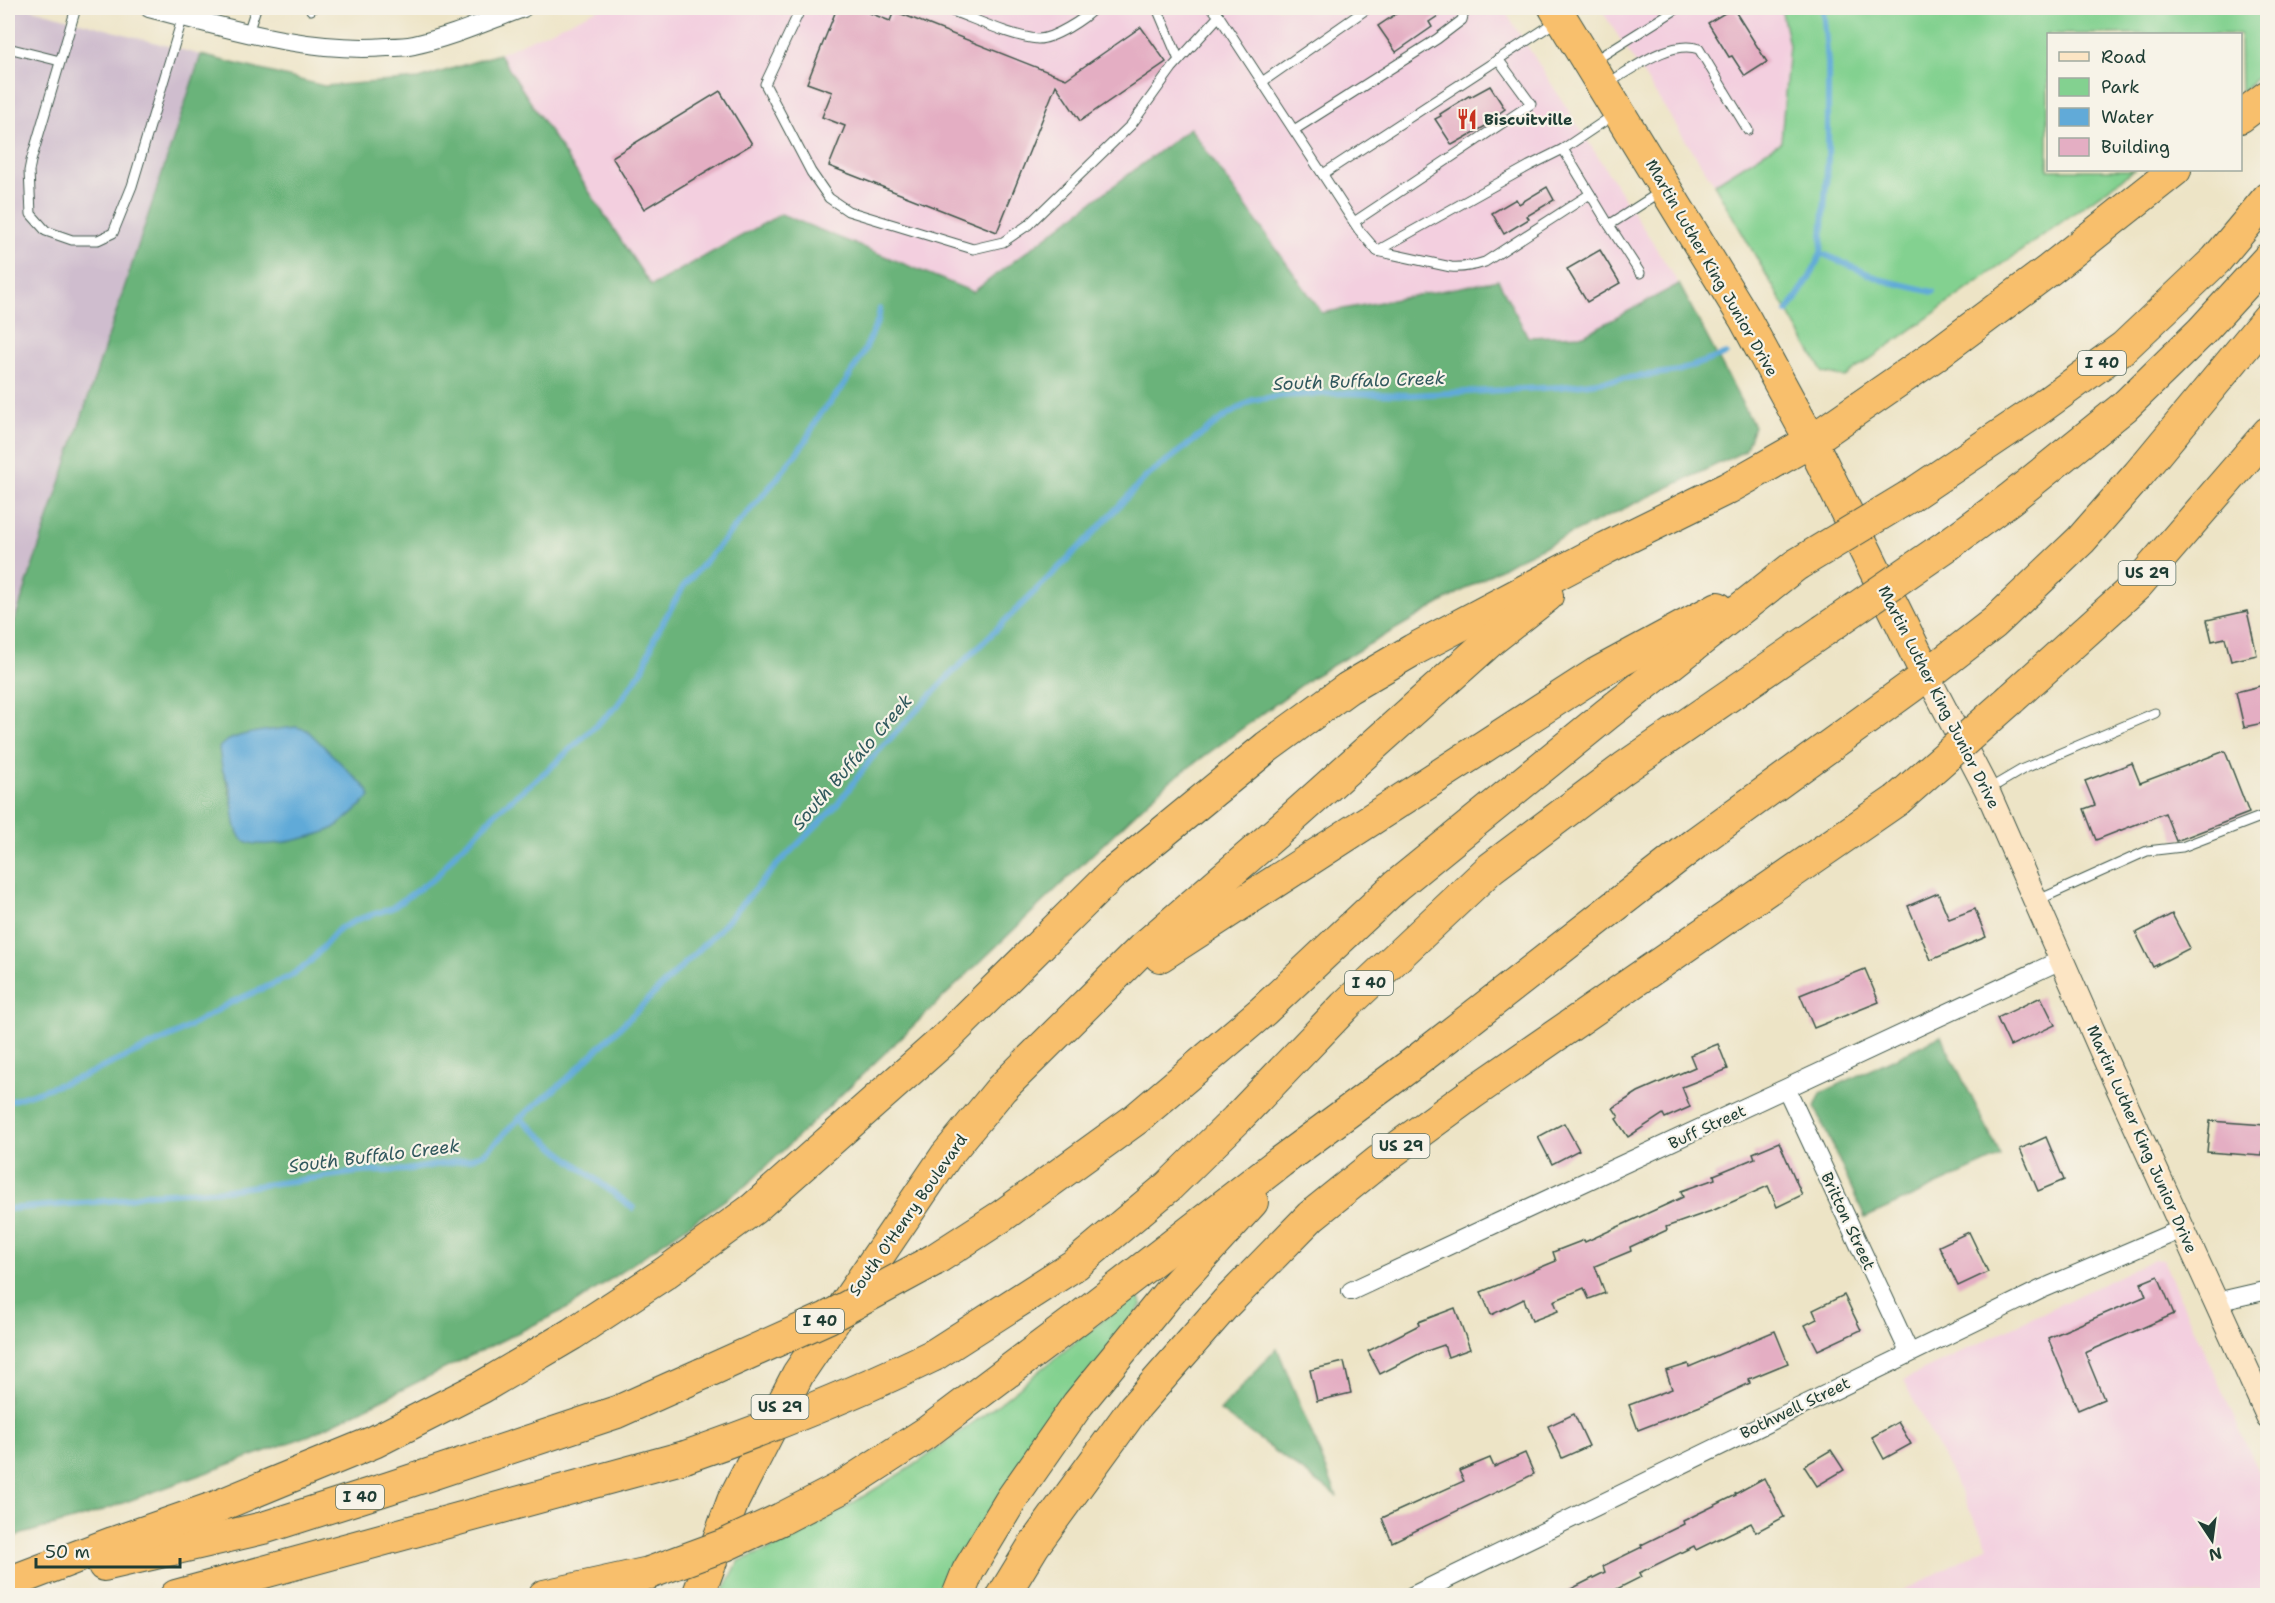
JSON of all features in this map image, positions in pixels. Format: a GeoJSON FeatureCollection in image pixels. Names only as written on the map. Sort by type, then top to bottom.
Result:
{"type":"FeatureCollection","features":[{"type":"Feature","properties":{"kind":"highway","name":"Martin Luther King Junior Drive"},"geometry":{"type":"LineString","coordinates":[[1558,13],[1745,319],[1811,441],[1927,675]]}},
{"type":"Feature","properties":{"kind":"highway"},"geometry":{"type":"LineString","coordinates":[[2242,116],[2268,96]]}},
{"type":"Feature","properties":{"kind":"highway"},"geometry":{"type":"LineString","coordinates":[[8,1583],[216,1507],[375,1442],[483,1387],[656,1280],[753,1209],[945,1039],[1110,875],[1267,747],[1348,688],[1413,650],[1606,548],[1728,488],[1811,441],[1943,349],[2049,270],[2174,171]]}},
{"type":"Feature","properties":{"kind":"highway","name":"I 40"},"geometry":{"type":"LineString","coordinates":[[8,1592],[116,1562],[262,1528],[617,1412],[827,1318],[934,1260],[1002,1216],[1136,1119],[1263,1011],[1396,886],[1606,714],[1796,565],[1910,496],[2030,416],[2124,347],[2216,260],[2268,198]]}},
{"type":"Feature","properties":{"kind":"highway","name":"I 40"},"geometry":{"type":"LineString","coordinates":[[176,1596],[685,1457],[764,1430],[858,1392],[934,1355],[1076,1264],[1169,1186],[1345,1006],[1491,868],[1624,768],[2010,500],[2124,407],[2200,332],[2268,259]]}},
{"type":"Feature","properties":{"kind":"highway"},"geometry":{"type":"LineString","coordinates":[[544,1596],[649,1573],[725,1545],[849,1483],[926,1433],[1280,1162],[1419,1059],[1697,842],[1927,675],[1994,622],[2081,540],[2268,318]]}},
{"type":"Feature","properties":{"kind":"highway","name":"US 29"},"geometry":{"type":"LineString","coordinates":[[1003,1596],[1034,1545],[1134,1408],[1226,1303],[1311,1216],[1378,1162],[1471,1094],[1897,800],[2137,585],[2268,433]]}},
{"type":"Feature","properties":{"kind":"highway"},"geometry":{"type":"LineString","coordinates":[[1071,1019],[1144,947],[1286,824],[1491,640],[1606,548]]}},
{"type":"Feature","properties":{"kind":"highway","name":"US 29"},"geometry":{"type":"LineString","coordinates":[[1071,1019],[1179,942],[1596,674],[1796,565]]}},
{"type":"Feature","properties":{"kind":"highway","name":"South O'Henry Boulevard"},"geometry":{"type":"LineString","coordinates":[[698,1596],[733,1501],[798,1374],[946,1156],[1001,1089],[1071,1019]]}},
{"type":"Feature","properties":{"kind":"highway"},"geometry":{"type":"LineString","coordinates":[[958,1596],[968,1571],[1017,1491],[1078,1404],[1167,1295],[1258,1196],[1419,1059]]}},
{"type":"Feature","properties":{"kind":"main road","name":"Martin Luther King Junior Drive"},"geometry":{"type":"LineString","coordinates":[[1927,675],[1987,790],[2061,960],[2268,1416]]}},
{"type":"Feature","properties":{"kind":"street"},"geometry":{"type":"LineString","coordinates":[[149,8],[188,14],[248,33],[318,46],[362,49],[413,45],[462,31],[523,8]]}},
{"type":"Feature","properties":{"kind":"street","name":"Buff Street"},"geometry":{"type":"LineString","coordinates":[[1351,1291],[1787,1090],[2061,960]]}},
{"type":"Feature","properties":{"kind":"street","name":"Britton Street"},"geometry":{"type":"LineString","coordinates":[[1787,1090],[1909,1352]]}},
{"type":"Feature","properties":{"kind":"street","name":"Bothwell Street"},"geometry":{"type":"LineString","coordinates":[[1412,1596],[1909,1352],[2042,1289],[2182,1228]]}},
{"type":"Feature","properties":{"kind":"street"},"geometry":{"type":"LineString","coordinates":[[2216,1302],[2268,1290]]}},
{"type":"Feature","properties":{"kind":"lane"},"geometry":{"type":"LineString","coordinates":[[76,8],[29,171],[31,214],[46,231],[72,240],[98,240],[113,233],[132,186],[188,14]]}},
{"type":"Feature","properties":{"kind":"lane"},"geometry":{"type":"LineString","coordinates":[[248,33],[256,8]]}},
{"type":"Feature","properties":{"kind":"lane"},"geometry":{"type":"LineString","coordinates":[[801,8],[765,84],[811,172],[829,198],[848,211],[974,249],[1003,242],[1028,225],[1131,125],[1179,60],[1219,16]]}},
{"type":"Feature","properties":{"kind":"lane"},"geometry":{"type":"LineString","coordinates":[[944,8],[1022,36],[1041,39],[1072,26],[1094,8]]}},
{"type":"Feature","properties":{"kind":"lane"},"geometry":{"type":"LineString","coordinates":[[1157,8],[1179,60]]}},
{"type":"Feature","properties":{"kind":"lane"},"geometry":{"type":"LineString","coordinates":[[1212,8],[1354,222],[1377,251],[1451,267],[1473,266],[1485,262],[1590,194]]}},
{"type":"Feature","properties":{"kind":"lane"},"geometry":{"type":"LineString","coordinates":[[1262,82],[1368,8]]}},
{"type":"Feature","properties":{"kind":"lane"},"geometry":{"type":"LineString","coordinates":[[1294,130],[1437,39],[1462,20],[1465,8]]}},
{"type":"Feature","properties":{"kind":"lane"},"geometry":{"type":"LineString","coordinates":[[1377,251],[1528,166],[1563,149],[1604,86],[1678,8]]}},
{"type":"Feature","properties":{"kind":"lane"},"geometry":{"type":"LineString","coordinates":[[1323,174],[1498,59],[1558,13]]}},
{"type":"Feature","properties":{"kind":"lane"},"geometry":{"type":"LineString","coordinates":[[1604,86],[1672,48],[1690,46],[1699,49],[1748,130]]}},
{"type":"Feature","properties":{"kind":"lane"},"geometry":{"type":"LineString","coordinates":[[8,48],[60,61]]}},
{"type":"Feature","properties":{"kind":"lane"},"geometry":{"type":"LineString","coordinates":[[1354,222],[1531,104],[1498,59]]}},
{"type":"Feature","properties":{"kind":"lane"},"geometry":{"type":"LineString","coordinates":[[1563,149],[1640,273]]}},
{"type":"Feature","properties":{"kind":"lane"},"geometry":{"type":"LineString","coordinates":[[1609,225],[1666,189]]}},
{"type":"Feature","properties":{"kind":"lane"},"geometry":{"type":"LineString","coordinates":[[1987,790],[2023,769],[2155,713]]}},
{"type":"Feature","properties":{"kind":"lane"},"geometry":{"type":"LineString","coordinates":[[2036,901],[2147,851],[2182,848],[2268,814]]}},
{"type":"Feature","properties":{"kind":"shaded area"},"geometry":{"type":"Polygon","coordinates":[[[8,8],[29,8],[201,55],[8,641],[8,8]]]}},
{"type":"Feature","properties":{"kind":"shaded area"},"geometry":{"type":"Polygon","coordinates":[[[601,8],[1503,8],[1679,284],[1584,335],[1528,337],[1498,280],[1322,313],[1190,129],[973,292],[781,214],[651,286],[499,54],[601,8]]]}},
{"type":"Feature","properties":{"kind":"shaded area"},"geometry":{"type":"Polygon","coordinates":[[[1600,8],[1781,8],[1789,45],[1781,142],[1714,184],[1600,8]]]}},
{"type":"Feature","properties":{"kind":"shaded area"},"geometry":{"type":"Polygon","coordinates":[[[2154,1259],[2163,1260],[2267,1490],[2267,1595],[1894,1596],[1988,1546],[1903,1380],[2154,1259]]]}},
{"type":"Feature","properties":{"kind":"green space"},"geometry":{"type":"Polygon","coordinates":[[[1781,8],[2267,8],[2267,69],[2242,91],[2242,33],[2047,33],[2047,171],[2133,171],[1845,377],[1823,373],[1714,184],[1781,142],[1789,45],[1781,8]]]}},
{"type":"Feature","properties":{"kind":"green space"},"geometry":{"type":"Polygon","coordinates":[[[499,54],[651,286],[781,214],[973,292],[1190,128],[1322,313],[1498,280],[1528,337],[1584,335],[1679,284],[1754,426],[1745,451],[1514,561],[1314,676],[1166,784],[748,1184],[570,1307],[310,1435],[87,1516],[8,1538],[8,641],[201,55],[324,86],[419,79],[499,54]],[[222,769],[242,839],[296,839],[222,769]]]}},
{"type":"Feature","properties":{"kind":"green space"},"geometry":{"type":"Polygon","coordinates":[[[1941,1036],[2001,1156],[1865,1218],[1815,1107],[1821,1093],[1941,1036]]]}},
{"type":"Feature","properties":{"kind":"green space"},"geometry":{"type":"Polygon","coordinates":[[[1135,1294],[1142,1304],[943,1595],[721,1596],[739,1561],[793,1540],[919,1462],[1000,1403],[1135,1294]]]}},
{"type":"Feature","properties":{"kind":"green space"},"geometry":{"type":"Polygon","coordinates":[[[1277,1348],[1337,1496],[1220,1411],[1277,1348]]]}},
{"type":"Feature","properties":{"kind":"water"},"geometry":{"type":"Polygon","coordinates":[[[296,727],[307,730],[368,790],[370,797],[341,823],[322,833],[298,840],[270,844],[248,842],[241,838],[236,827],[230,788],[223,771],[219,748],[233,738],[243,735],[296,727]]]}},
{"type":"Feature","properties":{"kind":"building"},"geometry":{"type":"Polygon","coordinates":[[[837,8],[857,8],[890,21],[894,11],[1066,79],[1141,27],[1166,62],[1080,121],[1056,85],[997,232],[829,166],[845,126],[822,117],[832,92],[807,83],[837,8]]]}},
{"type":"Feature","properties":{"kind":"building"},"geometry":{"type":"Polygon","coordinates":[[[1405,8],[1450,8],[1429,22],[1432,27],[1396,52],[1378,26],[1405,8]]]}},
{"type":"Feature","properties":{"kind":"building"},"geometry":{"type":"Polygon","coordinates":[[[1733,8],[1767,62],[1745,76],[1732,56],[1729,57],[1708,23],[1733,8]]]}},
{"type":"Feature","properties":{"kind":"building"},"geometry":{"type":"Polygon","coordinates":[[[1490,86],[1505,109],[1487,122],[1489,124],[1452,145],[1435,119],[1470,95],[1470,97],[1490,86]]]}},
{"type":"Feature","properties":{"kind":"building"},"geometry":{"type":"Polygon","coordinates":[[[720,91],[752,144],[644,209],[612,157],[720,91]]]}},
{"type":"Feature","properties":{"kind":"building"},"geometry":{"type":"Polygon","coordinates":[[[1547,187],[1554,200],[1527,216],[1529,219],[1504,234],[1492,213],[1516,199],[1519,204],[1547,187]]]}},
{"type":"Feature","properties":{"kind":"building"},"geometry":{"type":"Polygon","coordinates":[[[1600,250],[1620,283],[1587,302],[1567,269],[1600,250]]]}},
{"type":"Feature","properties":{"kind":"building"},"geometry":{"type":"Polygon","coordinates":[[[2247,611],[2257,655],[2231,661],[2225,638],[2212,641],[2207,620],[2247,611]]]}},
{"type":"Feature","properties":{"kind":"building"},"geometry":{"type":"Polygon","coordinates":[[[2268,684],[2268,722],[2244,727],[2236,692],[2268,684]]]}},
{"type":"Feature","properties":{"kind":"building"},"geometry":{"type":"Polygon","coordinates":[[[2225,751],[2249,813],[2176,841],[2165,813],[2096,840],[2084,809],[2095,805],[2085,781],[2132,763],[2140,783],[2225,751]]]}},
{"type":"Feature","properties":{"kind":"building"},"geometry":{"type":"Polygon","coordinates":[[[1938,893],[1949,919],[1975,909],[1986,937],[1931,960],[1908,906],[1938,893]]]}},
{"type":"Feature","properties":{"kind":"building"},"geometry":{"type":"Polygon","coordinates":[[[2172,914],[2190,948],[2153,967],[2136,933],[2172,914]]]}},
{"type":"Feature","properties":{"kind":"building"},"geometry":{"type":"Polygon","coordinates":[[[1865,969],[1879,1002],[1814,1028],[1800,995],[1865,969]]]}},
{"type":"Feature","properties":{"kind":"building"},"geometry":{"type":"Polygon","coordinates":[[[2041,997],[2055,1025],[2010,1046],[1997,1018],[2041,997]]]}},
{"type":"Feature","properties":{"kind":"building"},"geometry":{"type":"Polygon","coordinates":[[[1718,1044],[1728,1069],[1682,1087],[1690,1107],[1665,1118],[1663,1114],[1628,1137],[1616,1119],[1619,1117],[1613,1108],[1638,1092],[1695,1067],[1690,1055],[1718,1044]]]}},
{"type":"Feature","properties":{"kind":"building"},"geometry":{"type":"Polygon","coordinates":[[[2210,1121],[2265,1125],[2262,1156],[2207,1152],[2210,1121]]]}},
{"type":"Feature","properties":{"kind":"building"},"geometry":{"type":"Polygon","coordinates":[[[1564,1123],[1579,1150],[1552,1164],[1538,1137],[1564,1123]]]}},
{"type":"Feature","properties":{"kind":"building"},"geometry":{"type":"Polygon","coordinates":[[[2046,1137],[2064,1180],[2038,1191],[2020,1149],[2046,1137]]]}},
{"type":"Feature","properties":{"kind":"building"},"geometry":{"type":"Polygon","coordinates":[[[1779,1142],[1802,1195],[1777,1207],[1768,1186],[1714,1210],[1666,1227],[1667,1230],[1630,1247],[1631,1251],[1595,1266],[1605,1293],[1589,1299],[1584,1288],[1554,1301],[1558,1311],[1532,1321],[1524,1299],[1491,1315],[1481,1292],[1556,1261],[1553,1252],[1584,1240],[1585,1242],[1683,1197],[1681,1191],[1715,1179],[1714,1175],[1755,1158],[1753,1153],[1779,1142]]]}},
{"type":"Feature","properties":{"kind":"building"},"geometry":{"type":"Polygon","coordinates":[[[1969,1232],[1988,1272],[1958,1286],[1939,1246],[1969,1232]]]}},
{"type":"Feature","properties":{"kind":"building"},"geometry":{"type":"Polygon","coordinates":[[[2158,1276],[2174,1314],[2085,1353],[2104,1399],[2078,1410],[2048,1338],[2146,1296],[2141,1283],[2158,1276]]]}},
{"type":"Feature","properties":{"kind":"building"},"geometry":{"type":"Polygon","coordinates":[[[1844,1295],[1861,1330],[1818,1350],[1805,1325],[1817,1319],[1813,1310],[1844,1295]]]}},
{"type":"Feature","properties":{"kind":"building"},"geometry":{"type":"Polygon","coordinates":[[[1455,1308],[1470,1349],[1448,1357],[1444,1345],[1421,1353],[1380,1374],[1368,1351],[1419,1325],[1418,1322],[1455,1308]]]}},
{"type":"Feature","properties":{"kind":"building"},"geometry":{"type":"Polygon","coordinates":[[[1775,1331],[1788,1363],[1749,1379],[1750,1383],[1703,1405],[1638,1430],[1629,1405],[1672,1389],[1666,1371],[1688,1364],[1689,1367],[1775,1331]]]}},
{"type":"Feature","properties":{"kind":"building"},"geometry":{"type":"Polygon","coordinates":[[[1344,1362],[1351,1393],[1317,1401],[1310,1370],[1344,1362]]]}},
{"type":"Feature","properties":{"kind":"building"},"geometry":{"type":"Polygon","coordinates":[[[1574,1414],[1589,1446],[1562,1458],[1548,1426],[1574,1414]]]}},
{"type":"Feature","properties":{"kind":"building"},"geometry":{"type":"Polygon","coordinates":[[[1898,1422],[1911,1444],[1884,1459],[1872,1437],[1898,1422]]]}},
{"type":"Feature","properties":{"kind":"building"},"geometry":{"type":"Polygon","coordinates":[[[1831,1450],[1844,1470],[1817,1486],[1804,1466],[1831,1450]]]}},
{"type":"Feature","properties":{"kind":"building"},"geometry":{"type":"Polygon","coordinates":[[[1525,1453],[1534,1474],[1392,1542],[1382,1518],[1464,1481],[1459,1471],[1490,1458],[1494,1467],[1525,1453]]]}},
{"type":"Feature","properties":{"kind":"building"},"geometry":{"type":"Polygon","coordinates":[[[1764,1478],[1784,1517],[1756,1532],[1751,1523],[1696,1550],[1694,1546],[1639,1573],[1641,1577],[1603,1596],[1557,1596],[1605,1572],[1603,1566],[1642,1547],[1641,1545],[1684,1524],[1683,1521],[1736,1495],[1764,1478]]]}},
{"type":"Feature","properties":{"kind":"waterway","name":"South Buffalo Creek"},"geometry":{"type":"LineString","coordinates":[[1787,312],[1810,277],[1821,253],[1828,157],[1828,64],[1823,8]]}},
{"type":"Feature","properties":{"kind":"waterway"},"geometry":{"type":"LineString","coordinates":[[1821,253],[1882,280],[1933,292]]}},
{"type":"Feature","properties":{"kind":"waterway"},"geometry":{"type":"LineString","coordinates":[[8,1102],[84,1076],[174,1035],[232,1002],[289,977],[309,963],[339,929],[359,919],[392,908],[437,876],[457,851],[495,813],[550,768],[617,706],[644,667],[655,636],[683,587],[775,481],[805,442],[818,417],[842,388],[863,354],[878,320],[880,309]]}},
{"type":"Feature","properties":{"kind":"waterway","name":"South Buffalo Creek"},"geometry":{"type":"LineString","coordinates":[[8,1209],[120,1200],[147,1194],[226,1190],[359,1172],[406,1170],[470,1159],[486,1152],[520,1118],[567,1079],[715,934],[778,864],[837,805],[871,759],[951,674],[1088,539],[1146,477],[1226,416],[1253,400],[1340,393],[1411,395],[1561,387],[1678,371],[1726,354]]}},
{"type":"Feature","properties":{"kind":"waterway"},"geometry":{"type":"LineString","coordinates":[[520,1118],[633,1208]]}},
{"type":"Feature","properties":{"kind":"place","name":"Biscuitville"},"geometry":{"type":"Point","coordinates":[1467,119]}}]}
